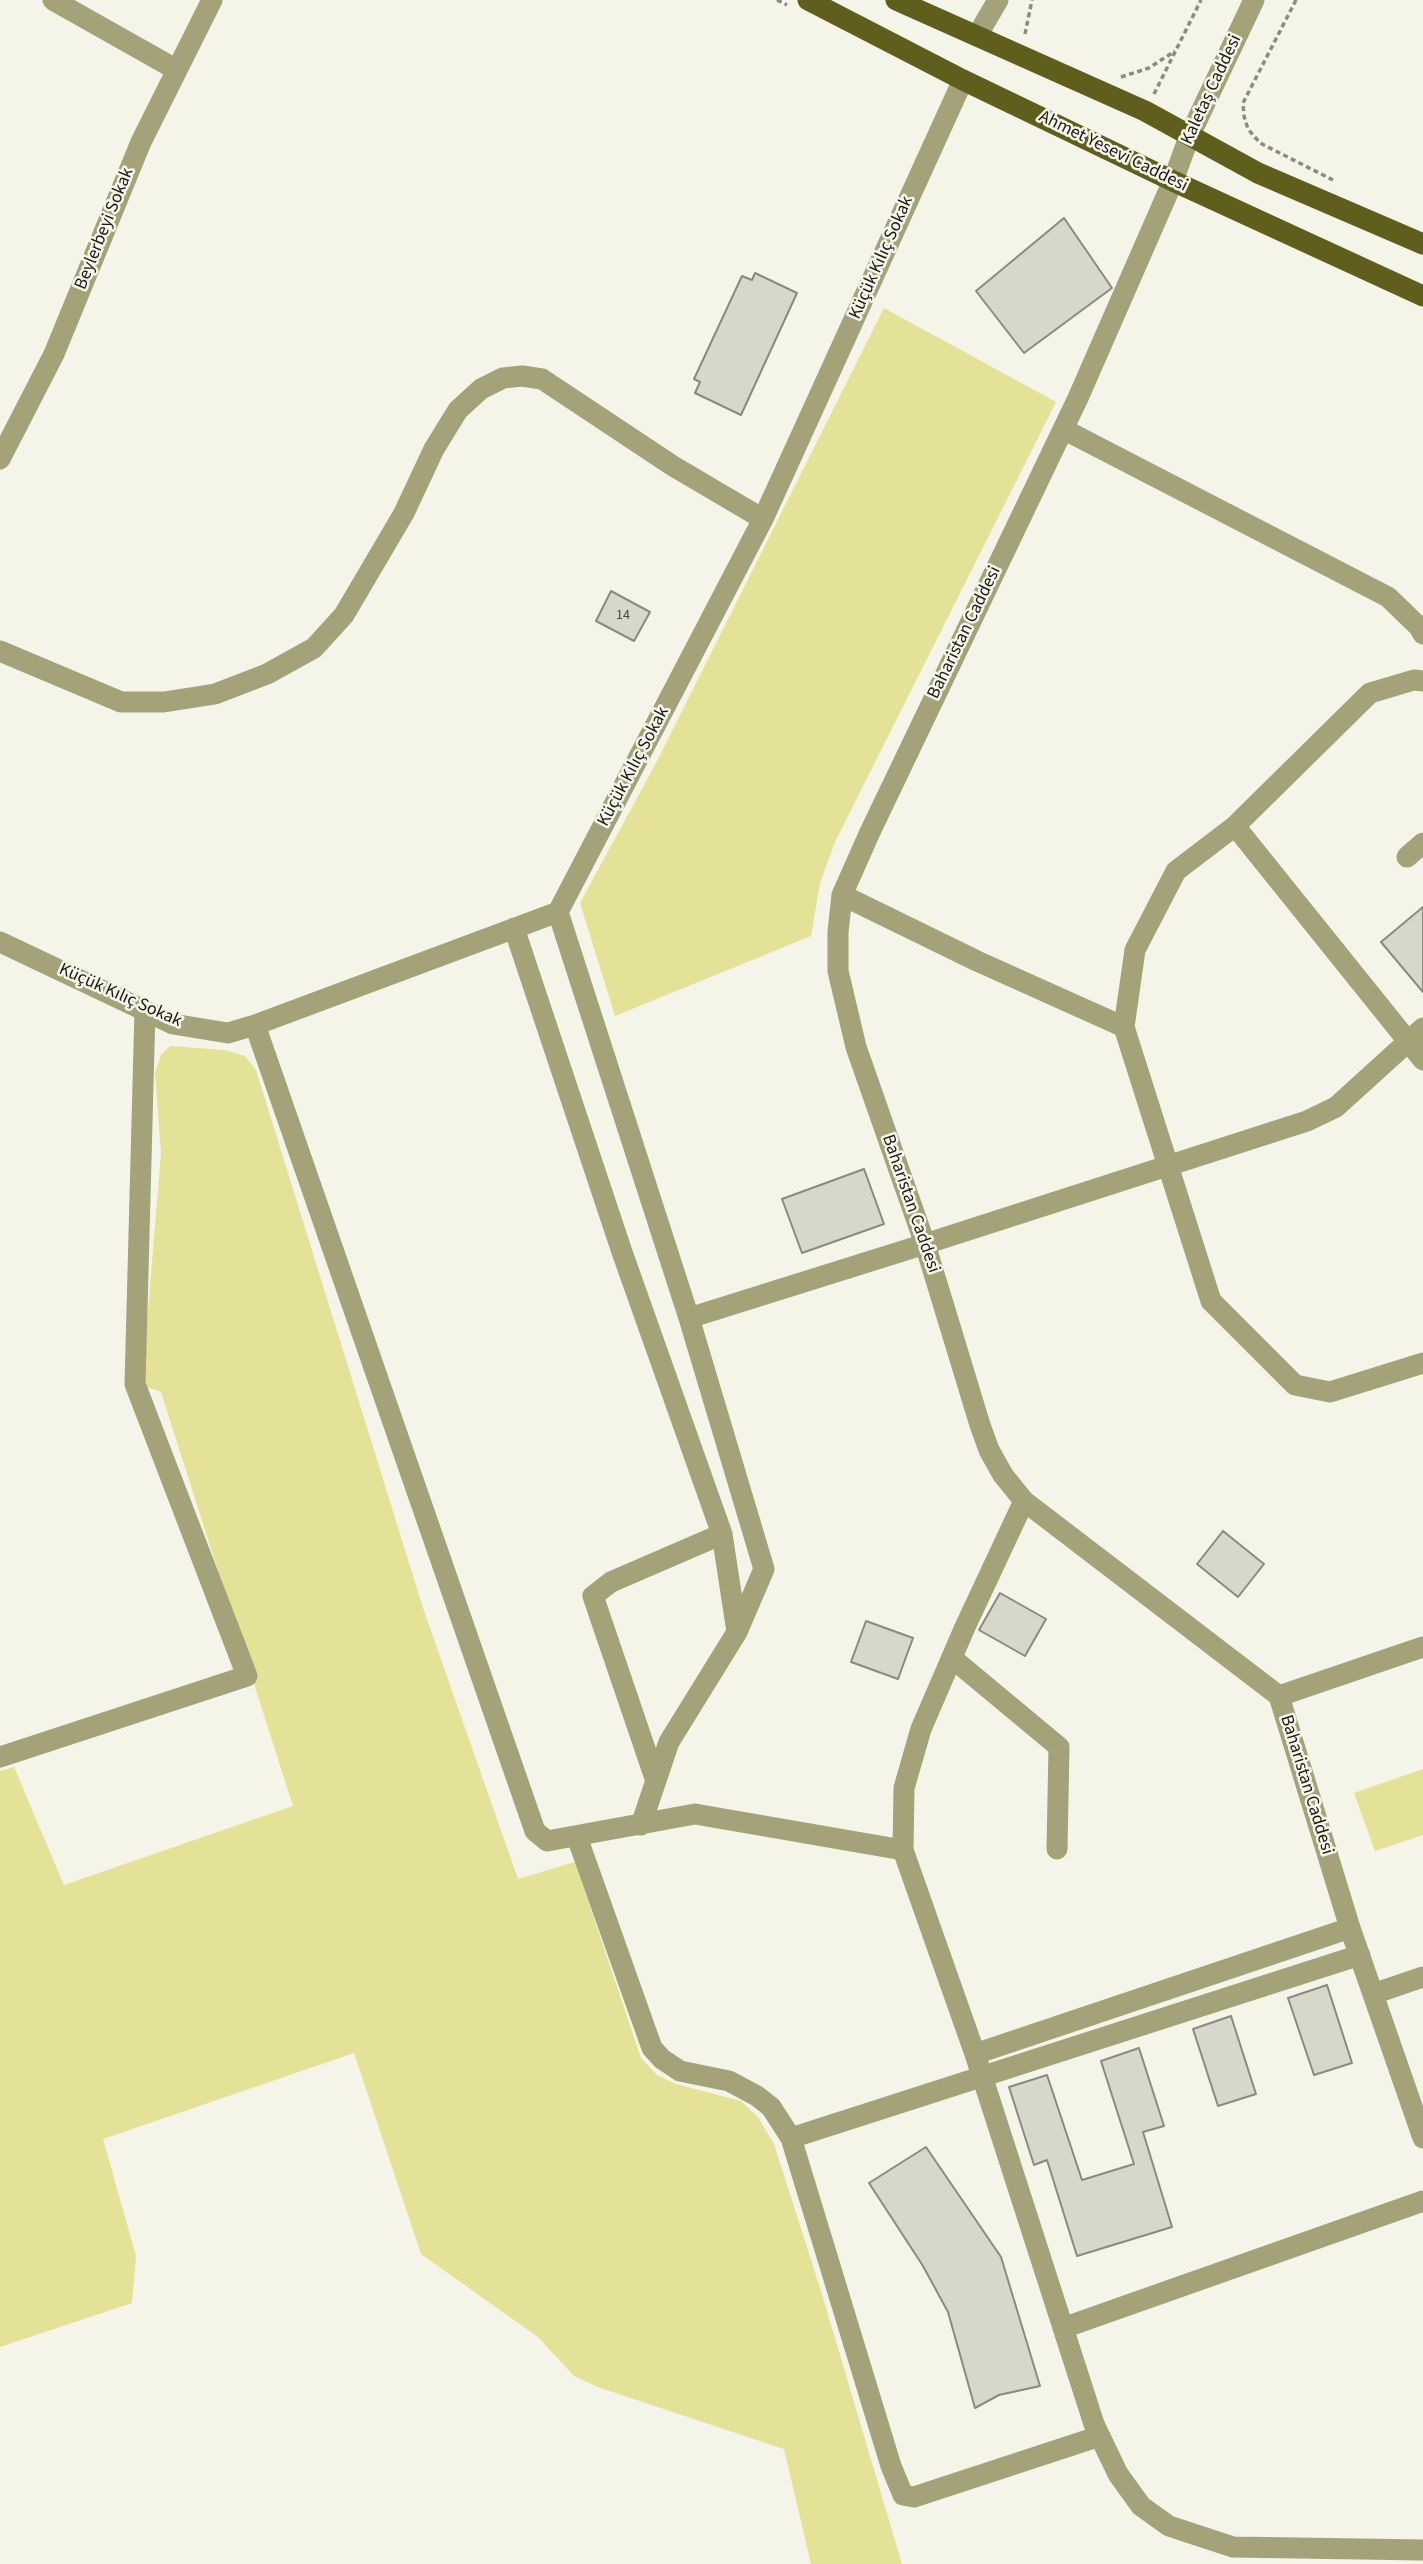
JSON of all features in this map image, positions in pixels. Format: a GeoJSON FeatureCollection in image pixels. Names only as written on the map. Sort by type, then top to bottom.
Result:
{"type":"FeatureCollection","features":[{"type":"Feature","properties":{"kind":"main road","name":"Ahmet Yesevi Caddesi"},"geometry":{"type":"LineString","coordinates":[[808,0],[963,80],[1173,181],[1423,296]]}},
{"type":"Feature","properties":{"kind":"main road"},"geometry":{"type":"LineString","coordinates":[[896,0],[1145,111],[1258,173],[1423,244]]}},
{"type":"Feature","properties":{"kind":"street"},"geometry":{"type":"LineString","coordinates":[[53,0],[177,70]]}},
{"type":"Feature","properties":{"kind":"street","name":"Beylerbeyi Sokak"},"geometry":{"type":"LineString","coordinates":[[0,459],[54,354],[141,142],[212,0]]}},
{"type":"Feature","properties":{"kind":"street"},"geometry":{"type":"LineString","coordinates":[[977,36],[999,0]]}},
{"type":"Feature","properties":{"kind":"street","name":"Kaletaş Caddesi"},"geometry":{"type":"LineString","coordinates":[[1173,181],[1189,137],[1254,0]]}},
{"type":"Feature","properties":{"kind":"street","name":"Küçük Kılıç Sokak"},"geometry":{"type":"LineString","coordinates":[[0,942],[173,1024],[228,1033],[558,912],[764,519],[963,80]]}},
{"type":"Feature","properties":{"kind":"street","name":"Baharistan Caddesi"},"geometry":{"type":"LineString","coordinates":[[1173,181],[1079,398],[842,895],[838,971],[856,1047],[925,1244],[979,1425],[1003,1475],[1024,1502],[1279,1696],[1350,1928],[1423,2138]]}},
{"type":"Feature","properties":{"kind":"street"},"geometry":{"type":"LineString","coordinates":[[0,651],[121,702],[164,702],[215,694],[267,674],[314,648],[344,615],[404,513],[434,449],[458,410],[481,389],[503,378],[522,376],[542,379],[673,466],[764,519]]}},
{"type":"Feature","properties":{"kind":"street"},"geometry":{"type":"LineString","coordinates":[[1063,429],[1388,597],[1423,634]]}},
{"type":"Feature","properties":{"kind":"street"},"geometry":{"type":"LineString","coordinates":[[1423,681],[1414,680],[1370,694],[1235,826],[1176,871],[1135,950],[1124,1027],[1211,1301],[1295,1385],[1330,1392],[1423,1363]]}},
{"type":"Feature","properties":{"kind":"street"},"geometry":{"type":"LineString","coordinates":[[1235,826],[1416,1034],[1423,1060]]}},
{"type":"Feature","properties":{"kind":"street"},"geometry":{"type":"LineString","coordinates":[[842,895],[977,961],[1124,1027]]}},
{"type":"Feature","properties":{"kind":"street"},"geometry":{"type":"LineString","coordinates":[[558,912],[689,1318],[764,1569],[737,1632],[669,1742],[640,1825]]}},
{"type":"Feature","properties":{"kind":"street"},"geometry":{"type":"LineString","coordinates":[[514,928],[622,1252],[722,1534],[737,1632]]}},
{"type":"Feature","properties":{"kind":"street"},"geometry":{"type":"LineString","coordinates":[[0,1757],[247,1676],[135,1384],[145,1010]]}},
{"type":"Feature","properties":{"kind":"street"},"geometry":{"type":"LineString","coordinates":[[255,1025],[535,1831],[547,1841],[695,1814],[903,1850]]}},
{"type":"Feature","properties":{"kind":"street"},"geometry":{"type":"LineString","coordinates":[[689,1318],[1307,1121],[1336,1107],[1416,1034]]}},
{"type":"Feature","properties":{"kind":"street"},"geometry":{"type":"LineString","coordinates":[[1024,1502],[921,1729],[904,1788],[903,1850],[975,2054],[1100,2436],[1118,2474],[1142,2506],[1169,2526],[1233,2556],[1423,2550]]}},
{"type":"Feature","properties":{"kind":"street"},"geometry":{"type":"LineString","coordinates":[[656,1781],[593,1596],[611,1582],[722,1534]]}},
{"type":"Feature","properties":{"kind":"street"},"geometry":{"type":"LineString","coordinates":[[1279,1696],[1423,1647]]}},
{"type":"Feature","properties":{"kind":"street"},"geometry":{"type":"LineString","coordinates":[[952,1658],[1059,1746],[1057,1849]]}},
{"type":"Feature","properties":{"kind":"street"},"geometry":{"type":"LineString","coordinates":[[577,1837],[652,2048],[662,2059],[680,2071],[729,2081],[757,2096],[771,2106],[791,2138],[891,2466],[903,2495],[914,2497],[1100,2436]]}},
{"type":"Feature","properties":{"kind":"street"},"geometry":{"type":"LineString","coordinates":[[975,2054],[1350,1928]]}},
{"type":"Feature","properties":{"kind":"street"},"geometry":{"type":"LineString","coordinates":[[791,2138],[1360,1955]]}},
{"type":"Feature","properties":{"kind":"street"},"geometry":{"type":"LineString","coordinates":[[1373,1994],[1423,1977]]}},
{"type":"Feature","properties":{"kind":"street"},"geometry":{"type":"LineString","coordinates":[[1063,2328],[1423,2201]]}},
{"type":"Feature","properties":{"kind":"path"},"geometry":{"type":"LineString","coordinates":[[1024,37],[1032,0]]}},
{"type":"Feature","properties":{"kind":"path"},"geometry":{"type":"LineString","coordinates":[[1145,111],[1201,0]]}},
{"type":"Feature","properties":{"kind":"path"},"geometry":{"type":"LineString","coordinates":[[1296,0],[1243,103],[1244,116],[1248,129],[1261,143],[1344,186]]}},
{"type":"Feature","properties":{"kind":"path"},"geometry":{"type":"LineString","coordinates":[[1112,76],[1122,78],[1134,74],[1149,68],[1175,51]]}},
{"type":"Feature","properties":{"kind":"shaded area"},"geometry":{"type":"Polygon","coordinates":[[[884,308],[1056,402],[835,842],[820,883],[811,936],[615,1016],[580,903],[655,765],[884,308]]]}},
{"type":"Feature","properties":{"kind":"shaded area"},"geometry":{"type":"Polygon","coordinates":[[[170,1046],[225,1050],[245,1056],[256,1070],[423,1608],[518,1879],[575,1862],[641,2058],[657,2075],[676,2084],[741,2101],[758,2117],[774,2144],[821,2291],[902,2564],[811,2564],[784,2449],[598,2387],[574,2376],[538,2337],[421,2254],[354,2053],[103,2139],[136,2256],[132,2303],[0,2347],[0,1771],[14,1767],[64,1885],[293,1806],[161,1392],[144,1386],[161,1153],[155,1073],[161,1055],[170,1046]]]}},
{"type":"Feature","properties":{"kind":"shaded area"},"geometry":{"type":"Polygon","coordinates":[[[1423,1769],[1423,1835],[1375,1851],[1354,1793],[1423,1769]]]}},
{"type":"Feature","properties":{"kind":"building"},"geometry":{"type":"Polygon","coordinates":[[[1064,218],[1112,288],[1024,353],[976,291],[1064,218]]]}},
{"type":"Feature","properties":{"kind":"building"},"geometry":{"type":"Polygon","coordinates":[[[755,273],[797,293],[741,415],[695,393],[700,382],[694,379],[742,276],[752,280],[755,273]]]}},
{"type":"Feature","properties":{"kind":"building"},"geometry":{"type":"Polygon","coordinates":[[[611,591],[650,612],[634,641],[596,621],[611,591]]]}},
{"type":"Feature","properties":{"kind":"building"},"geometry":{"type":"Polygon","coordinates":[[[1423,907],[1423,992],[1381,942],[1423,907]]]}},
{"type":"Feature","properties":{"kind":"building"},"geometry":{"type":"Polygon","coordinates":[[[864,1169],[884,1224],[802,1253],[782,1199],[864,1169]]]}},
{"type":"Feature","properties":{"kind":"building"},"geometry":{"type":"Polygon","coordinates":[[[1223,1531],[1264,1564],[1238,1597],[1197,1564],[1223,1531]]]}},
{"type":"Feature","properties":{"kind":"building"},"geometry":{"type":"Polygon","coordinates":[[[1000,1593],[1046,1619],[1025,1656],[979,1630],[1000,1593]]]}},
{"type":"Feature","properties":{"kind":"building"},"geometry":{"type":"Polygon","coordinates":[[[866,1621],[913,1638],[898,1679],[851,1662],[866,1621]]]}},
{"type":"Feature","properties":{"kind":"building"},"geometry":{"type":"Polygon","coordinates":[[[1327,1985],[1352,2063],[1314,2075],[1288,1998],[1327,1985]]]}},
{"type":"Feature","properties":{"kind":"building"},"geometry":{"type":"Polygon","coordinates":[[[1231,2016],[1256,2094],[1218,2106],[1193,2029],[1231,2016]]]}},
{"type":"Feature","properties":{"kind":"building"},"geometry":{"type":"Polygon","coordinates":[[[1139,2048],[1164,2126],[1143,2132],[1172,2227],[1077,2256],[1047,2160],[1034,2165],[1009,2087],[1047,2075],[1082,2180],[1134,2164],[1101,2061],[1139,2048]]]}},
{"type":"Feature","properties":{"kind":"building"},"geometry":{"type":"Polygon","coordinates":[[[926,2147],[1001,2257],[1040,2386],[999,2395],[975,2408],[948,2312],[923,2266],[869,2183],[926,2147]]]}}]}
